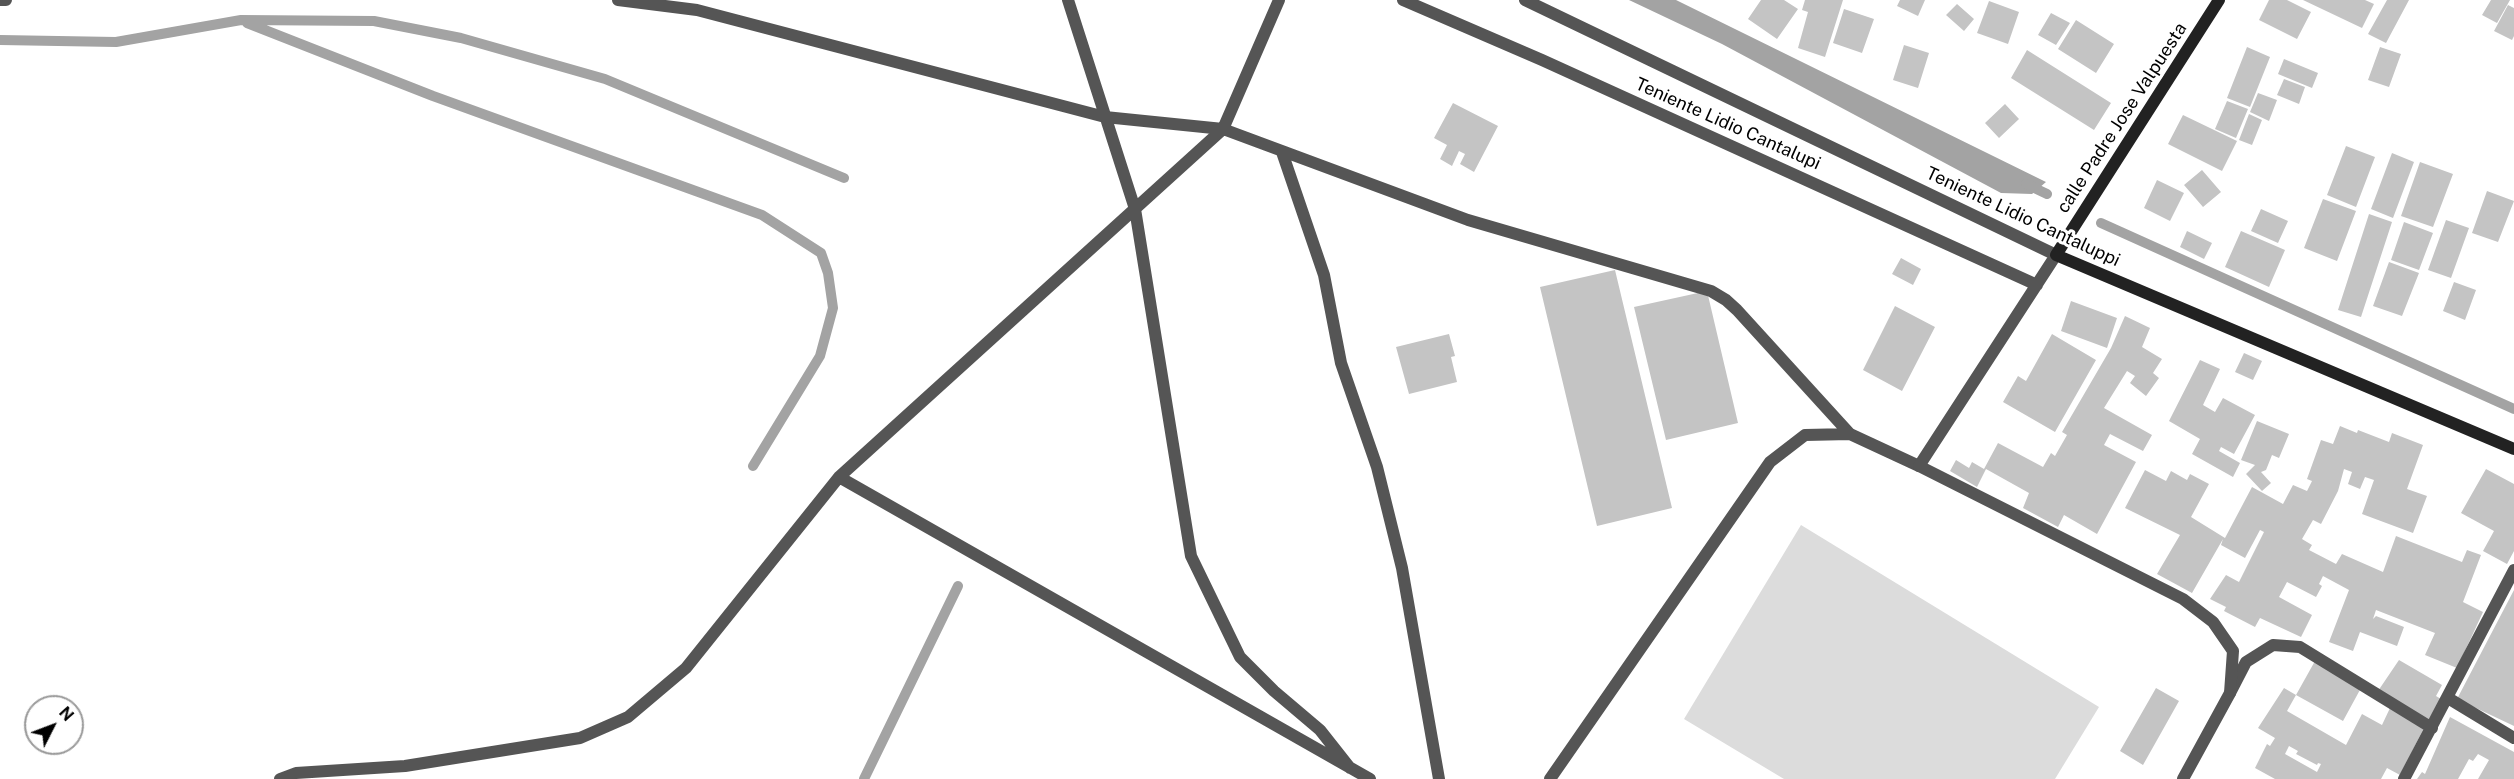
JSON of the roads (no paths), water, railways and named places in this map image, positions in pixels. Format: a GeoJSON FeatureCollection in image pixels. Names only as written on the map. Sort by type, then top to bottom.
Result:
{"type":"FeatureCollection","features":[{"type":"Feature","properties":{"kind":"street"},"geometry":{"type":"LineString","coordinates":[[0,0],[6,0]]}},
{"type":"Feature","properties":{"kind":"street"},"geometry":{"type":"LineString","coordinates":[[618,0],[697,10],[1105,117],[1223,129],[1468,220],[1711,291],[1737,310],[1850,434],[1919,466],[2183,599],[2213,622],[2232,651],[2230,693]]}},
{"type":"Feature","properties":{"kind":"street"},"geometry":{"type":"LineString","coordinates":[[1068,0],[1135,209],[1191,556],[1240,657],[1274,691],[1320,730],[1350,768]]}},
{"type":"Feature","properties":{"kind":"street"},"geometry":{"type":"LineString","coordinates":[[280,779],[296,773],[405,766],[580,738],[628,717],[686,668],[839,477],[1223,129],[1279,0]]}},
{"type":"Feature","properties":{"kind":"street","name":"Teniente Lidio Cantalupi"},"geometry":{"type":"LineString","coordinates":[[1403,0],[1553,64],[2037,285]]}},
{"type":"Feature","properties":{"kind":"street","name":"Teniente Lidio Cantaluppi"},"geometry":{"type":"LineString","coordinates":[[1525,0],[2056,255],[2514,449]]}},
{"type":"Feature","properties":{"kind":"street","name":"calle Padre Jose Valpuesta"},"geometry":{"type":"LineString","coordinates":[[2056,255],[2219,0]]}},
{"type":"Feature","properties":{"kind":"street"},"geometry":{"type":"LineString","coordinates":[[1282,152],[1324,275],[1341,363],[1377,466],[1402,568],[1439,779]]}},
{"type":"Feature","properties":{"kind":"street"},"geometry":{"type":"LineString","coordinates":[[1919,466],[2056,255]]}},
{"type":"Feature","properties":{"kind":"street"},"geometry":{"type":"LineString","coordinates":[[1550,779],[1770,462],[1805,435],[1850,434]]}},
{"type":"Feature","properties":{"kind":"street"},"geometry":{"type":"LineString","coordinates":[[839,477],[1370,779]]}},
{"type":"Feature","properties":{"kind":"street"},"geometry":{"type":"LineString","coordinates":[[2404,779],[2514,570]]}},
{"type":"Feature","properties":{"kind":"street"},"geometry":{"type":"LineString","coordinates":[[2183,779],[2246,662],[2272,645],[2300,647],[2432,728]]}},
{"type":"Feature","properties":{"kind":"street"},"geometry":{"type":"LineString","coordinates":[[2448,698],[2514,738]]}},
{"type":"Feature","properties":{"kind":"waterway"},"geometry":{"type":"LineString","coordinates":[[0,40],[116,42],[241,20],[374,21],[461,38],[605,79],[844,178]]}},
{"type":"Feature","properties":{"kind":"waterway"},"geometry":{"type":"LineString","coordinates":[[247,23],[433,96],[762,215],[821,253],[828,273],[833,308],[820,356],[753,466]]}},
{"type":"Feature","properties":{"kind":"waterway"},"geometry":{"type":"LineString","coordinates":[[2026,184],[2047,194]]}},
{"type":"Feature","properties":{"kind":"waterway"},"geometry":{"type":"LineString","coordinates":[[2101,223],[2514,409]]}},
{"type":"Feature","properties":{"kind":"waterway"},"geometry":{"type":"LineString","coordinates":[[864,779],[958,586]]}}]}
